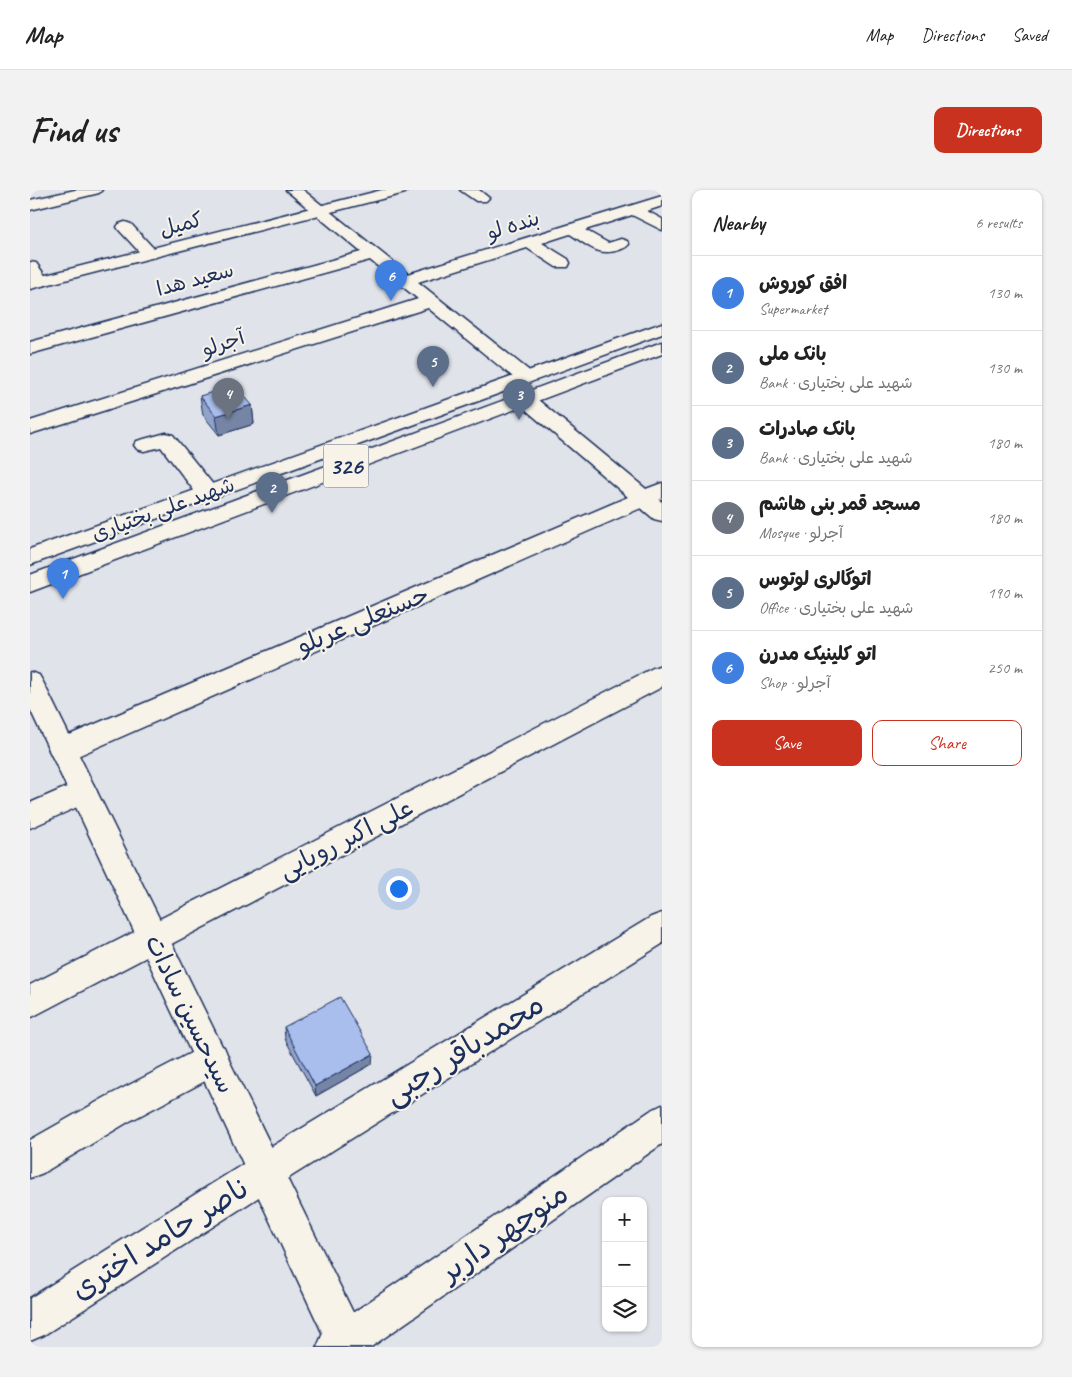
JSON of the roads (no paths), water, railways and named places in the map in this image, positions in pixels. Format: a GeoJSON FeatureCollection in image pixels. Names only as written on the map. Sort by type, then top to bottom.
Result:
{"type":"FeatureCollection","features":[{"type":"Feature","properties":{"kind":"street"},"geometry":{"type":"LineString","coordinates":[[30,205],[94,190]]}},
{"type":"Feature","properties":{"kind":"street"},"geometry":{"type":"LineString","coordinates":[[294,190],[431,301],[516,380],[526,399],[653,494],[662,514]]}},
{"type":"Feature","properties":{"kind":"street","name":"کمیل"},"geometry":{"type":"LineString","coordinates":[[35,283],[400,190]]}},
{"type":"Feature","properties":{"kind":"street"},"geometry":{"type":"LineString","coordinates":[[468,190],[481,198]]}},
{"type":"Feature","properties":{"kind":"street","name":"بنده لو"},"geometry":{"type":"LineString","coordinates":[[405,280],[662,201]]}},
{"type":"Feature","properties":{"kind":"street"},"geometry":{"type":"LineString","coordinates":[[596,206],[613,216]]}},
{"type":"Feature","properties":{"kind":"street"},"geometry":{"type":"LineString","coordinates":[[634,210],[662,225]]}},
{"type":"Feature","properties":{"kind":"street"},"geometry":{"type":"LineString","coordinates":[[125,227],[150,254]]}},
{"type":"Feature","properties":{"kind":"street"},"geometry":{"type":"LineString","coordinates":[[573,229],[606,249],[621,244]]}},
{"type":"Feature","properties":{"kind":"street"},"geometry":{"type":"LineString","coordinates":[[530,242],[562,263]]}},
{"type":"Feature","properties":{"kind":"street","name":"سعید هدا"},"geometry":{"type":"LineString","coordinates":[[30,348],[373,254]]}},
{"type":"Feature","properties":{"kind":"street"},"geometry":{"type":"LineString","coordinates":[[32,258],[35,283]]}},
{"type":"Feature","properties":{"kind":"street","name":"آجرلو"},"geometry":{"type":"LineString","coordinates":[[30,428],[431,301]]}},
{"type":"Feature","properties":{"kind":"street","name":"شهید علی بختیاری"},"geometry":{"type":"LineString","coordinates":[[30,557],[662,328]]}},
{"type":"Feature","properties":{"kind":"street","name":"شهید علی بختیاری"},"geometry":{"type":"LineString","coordinates":[[30,584],[662,348]]}},
{"type":"Feature","properties":{"kind":"street"},"geometry":{"type":"LineString","coordinates":[[144,445],[166,439],[207,492]]}},
{"type":"Feature","properties":{"kind":"street","name":"حسنعلی عربلو"},"geometry":{"type":"LineString","coordinates":[[63,750],[653,494]]}},
{"type":"Feature","properties":{"kind":"street","name":"علی اکبر رویایی"},"geometry":{"type":"LineString","coordinates":[[30,1002],[662,675]]}},
{"type":"Feature","properties":{"kind":"street","name":"سیدحسین سادات"},"geometry":{"type":"LineString","coordinates":[[34,701],[63,750],[266,1171],[345,1345]]}},
{"type":"Feature","properties":{"kind":"street"},"geometry":{"type":"LineString","coordinates":[[30,816],[83,792]]}},
{"type":"Feature","properties":{"kind":"street","name":"محمدباقر رجبی"},"geometry":{"type":"LineString","coordinates":[[266,1171],[662,927]]}},
{"type":"Feature","properties":{"kind":"street"},"geometry":{"type":"LineString","coordinates":[[30,1160],[116,1110],[212,1059]]}},
{"type":"Feature","properties":{"kind":"street","name":"منوچهر داربر"},"geometry":{"type":"LineString","coordinates":[[345,1345],[662,1123]]}},
{"type":"Feature","properties":{"kind":"street","name":"ناصر حامد اختری"},"geometry":{"type":"LineString","coordinates":[[30,1321],[266,1171]]}},
{"type":"Feature","properties":{"kind":"place","name":"اتو کلینیک مدرن"},"geometry":{"type":"Point","coordinates":[391,301]}},
{"type":"Feature","properties":{"kind":"place","name":"اتوگالری لوتوس"},"geometry":{"type":"Point","coordinates":[433,387]}},
{"type":"Feature","properties":{"kind":"place","name":"مسجد قمر بنی هاشم"},"geometry":{"type":"Point","coordinates":[228,419]}},
{"type":"Feature","properties":{"kind":"place","name":"بانک صادرات"},"geometry":{"type":"Point","coordinates":[519,420]}},
{"type":"Feature","properties":{"kind":"place","name":"بانک ملی"},"geometry":{"type":"Point","coordinates":[272,513]}},
{"type":"Feature","properties":{"kind":"place","name":"افق کوروش"},"geometry":{"type":"Point","coordinates":[63,599]}}]}
